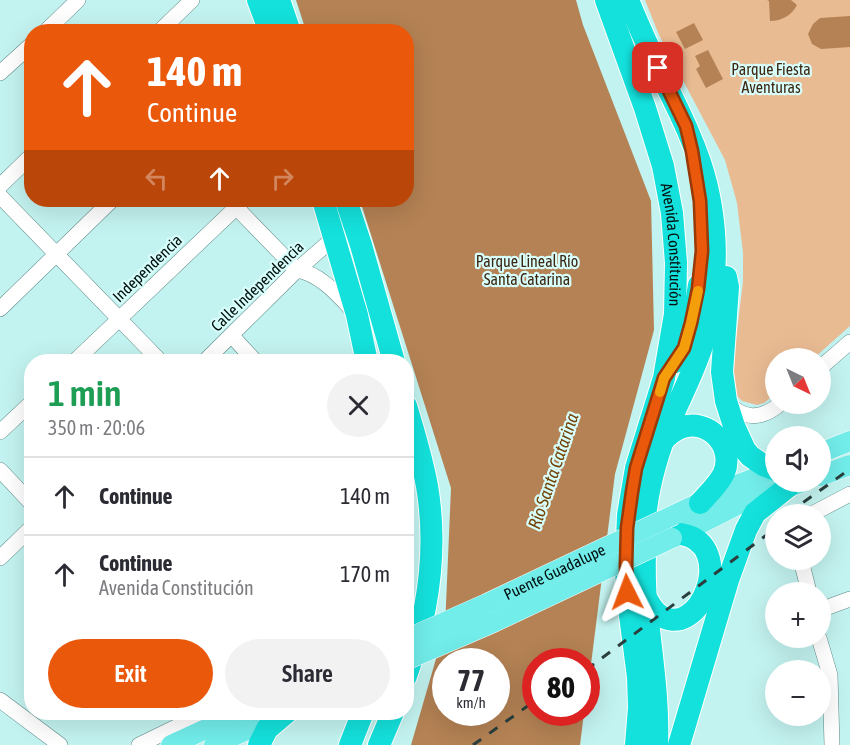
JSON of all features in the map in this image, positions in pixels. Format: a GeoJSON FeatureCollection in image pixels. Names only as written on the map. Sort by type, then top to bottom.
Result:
{"type":"FeatureCollection","features":[{"type":"Feature","properties":{"kind":"highway"},"geometry":{"type":"LineString","coordinates":[[258,0],[267,24]]}},
{"type":"Feature","properties":{"kind":"highway"},"geometry":{"type":"LineString","coordinates":[[279,0],[287,24]]}},
{"type":"Feature","properties":{"kind":"highway","name":"Avenida Constitución"},"geometry":{"type":"LineString","coordinates":[[606,0],[655,138],[663,166],[675,238],[675,314],[664,378],[636,468],[627,524],[627,592],[638,677],[639,708],[636,745]]}},
{"type":"Feature","properties":{"kind":"highway"},"geometry":{"type":"LineString","coordinates":[[628,0],[697,154],[706,182],[714,226],[715,250],[712,296],[704,338],[694,369],[662,442],[646,510],[646,598],[655,684],[657,745]]}},
{"type":"Feature","properties":{"kind":"highway"},"geometry":{"type":"LineString","coordinates":[[664,378],[684,348],[700,277],[702,251],[700,201],[686,126]]}},
{"type":"Feature","properties":{"kind":"highway"},"geometry":{"type":"LineString","coordinates":[[325,207],[357,315],[366,354]]}},
{"type":"Feature","properties":{"kind":"highway"},"geometry":{"type":"LineString","coordinates":[[348,207],[362,245],[392,354]]}},
{"type":"Feature","properties":{"kind":"highway"},"geometry":{"type":"LineString","coordinates":[[715,250],[723,264],[728,287],[722,372],[726,401],[745,450],[765,466]]}},
{"type":"Feature","properties":{"kind":"highway"},"geometry":{"type":"LineString","coordinates":[[362,339],[362,354]]}},
{"type":"Feature","properties":{"kind":"highway"},"geometry":{"type":"LineString","coordinates":[[662,442],[673,431],[693,425],[706,428],[721,441],[726,454],[726,468],[720,480],[700,503]]}},
{"type":"Feature","properties":{"kind":"highway"},"geometry":{"type":"LineString","coordinates":[[414,434],[427,487],[431,530],[427,602],[414,651]]}},
{"type":"Feature","properties":{"kind":"highway"},"geometry":{"type":"LineString","coordinates":[[679,745],[728,580],[746,530],[756,513],[774,492]]}},
{"type":"Feature","properties":{"kind":"highway"},"geometry":{"type":"LineString","coordinates":[[646,598],[659,615],[676,620],[682,619],[696,609],[705,595],[710,578],[710,562],[707,553],[698,540],[676,529]]}},
{"type":"Feature","properties":{"kind":"highway"},"geometry":{"type":"LineString","coordinates":[[259,745],[267,729],[277,720]]}},
{"type":"Feature","properties":{"kind":"highway"},"geometry":{"type":"LineString","coordinates":[[350,745],[360,720]]}},
{"type":"Feature","properties":{"kind":"highway"},"geometry":{"type":"LineString","coordinates":[[380,744],[390,720]]}},
{"type":"Feature","properties":{"kind":"main road"},"geometry":{"type":"LineString","coordinates":[[831,449],[850,441]]}},
{"type":"Feature","properties":{"kind":"main road"},"geometry":{"type":"LineString","coordinates":[[831,472],[850,465]]}},
{"type":"Feature","properties":{"kind":"main road","name":"Puente Guadalupe"},"geometry":{"type":"LineString","coordinates":[[414,657],[494,622],[676,529],[700,503],[739,484],[765,480]]}},
{"type":"Feature","properties":{"kind":"main road"},"geometry":{"type":"LineString","coordinates":[[676,529],[737,505],[765,489]]}},
{"type":"Feature","properties":{"kind":"main road","name":"Puente Guadalupe"},"geometry":{"type":"LineString","coordinates":[[414,636],[486,604],[676,529]]}},
{"type":"Feature","properties":{"kind":"main road"},"geometry":{"type":"LineString","coordinates":[[171,745],[226,720]]}},
{"type":"Feature","properties":{"kind":"main road"},"geometry":{"type":"LineString","coordinates":[[214,745],[269,720]]}},
{"type":"Feature","properties":{"kind":"street"},"geometry":{"type":"LineString","coordinates":[[57,24],[78,0]]}},
{"type":"Feature","properties":{"kind":"street"},"geometry":{"type":"LineString","coordinates":[[167,24],[192,0]]}},
{"type":"Feature","properties":{"kind":"street"},"geometry":{"type":"LineString","coordinates":[[0,73],[24,51]]}},
{"type":"Feature","properties":{"kind":"street"},"geometry":{"type":"LineString","coordinates":[[0,186],[24,163]]}},
{"type":"Feature","properties":{"kind":"street"},"geometry":{"type":"LineString","coordinates":[[0,196],[154,354]]}},
{"type":"Feature","properties":{"kind":"street"},"geometry":{"type":"LineString","coordinates":[[0,309],[105,207]]}},
{"type":"Feature","properties":{"kind":"street","name":"Independencia"},"geometry":{"type":"LineString","coordinates":[[82,354],[231,207]]}},
{"type":"Feature","properties":{"kind":"street"},"geometry":{"type":"LineString","coordinates":[[240,207],[297,270],[304,271],[320,280],[357,315]]}},
{"type":"Feature","properties":{"kind":"street","name":"Calle Independencia"},"geometry":{"type":"LineString","coordinates":[[213,354],[297,270],[335,237]]}},
{"type":"Feature","properties":{"kind":"street"},"geometry":{"type":"LineString","coordinates":[[232,336],[249,354]]}},
{"type":"Feature","properties":{"kind":"street"},"geometry":{"type":"LineString","coordinates":[[831,358],[850,342]]}},
{"type":"Feature","properties":{"kind":"street"},"geometry":{"type":"LineString","coordinates":[[726,401],[731,407],[745,415],[759,416],[765,413]]}},
{"type":"Feature","properties":{"kind":"street"},"geometry":{"type":"LineString","coordinates":[[0,432],[24,410]]}},
{"type":"Feature","properties":{"kind":"street"},"geometry":{"type":"LineString","coordinates":[[0,470],[24,496]]}},
{"type":"Feature","properties":{"kind":"street"},"geometry":{"type":"LineString","coordinates":[[831,504],[850,494]]}},
{"type":"Feature","properties":{"kind":"street"},"geometry":{"type":"LineString","coordinates":[[0,558],[24,535]]}},
{"type":"Feature","properties":{"kind":"street"},"geometry":{"type":"LineString","coordinates":[[831,606],[850,599]]}},
{"type":"Feature","properties":{"kind":"street"},"geometry":{"type":"LineString","coordinates":[[822,648],[830,675],[832,745]]}},
{"type":"Feature","properties":{"kind":"street"},"geometry":{"type":"LineString","coordinates":[[0,700],[24,718]]}},
{"type":"Feature","properties":{"kind":"street"},"geometry":{"type":"LineString","coordinates":[[27,720],[60,745]]}},
{"type":"Feature","properties":{"kind":"street"},"geometry":{"type":"LineString","coordinates":[[139,745],[191,720]]}},
{"type":"Feature","properties":{"kind":"green space","name":"Parque Fiesta Aventuras"},"geometry":{"type":"Polygon","coordinates":[[[645,0],[850,0],[850,326],[825,348],[765,348],[765,402],[757,405],[742,401],[737,396],[731,379],[743,282],[743,253],[737,203],[725,160],[659,35],[645,0]]]}},
{"type":"Feature","properties":{"kind":"water","name":"Río Santa Catarina"},"geometry":{"type":"Polygon","coordinates":[[[296,0],[576,0],[583,25],[651,201],[654,330],[615,474],[593,648],[522,648],[522,726],[582,726],[580,745],[411,745],[432,673],[432,726],[510,726],[510,648],[439,648],[445,628],[451,488],[414,371],[414,354],[409,354],[362,207],[414,207],[414,24],[304,24],[296,0]]]}},
{"type":"Feature","properties":{"kind":"water"},"geometry":{"type":"Polygon","coordinates":[[[767,0],[791,0],[797,5],[786,17],[770,21],[769,1],[767,0]]]}},
{"type":"Feature","properties":{"kind":"water"},"geometry":{"type":"Polygon","coordinates":[[[850,16],[850,47],[821,49],[812,44],[808,34],[813,24],[820,18],[850,16]]]}},
{"type":"Feature","properties":{"kind":"water"},"geometry":{"type":"Polygon","coordinates":[[[694,23],[703,40],[685,49],[676,32],[694,23]]]}},
{"type":"Feature","properties":{"kind":"water"},"geometry":{"type":"Polygon","coordinates":[[[708,50],[723,79],[706,88],[696,69],[700,66],[695,56],[708,50]]]}},
{"type":"Feature","properties":{"kind":"railway"},"geometry":{"type":"LineString","coordinates":[[801,504],[850,469]]}},
{"type":"Feature","properties":{"kind":"railway"},"geometry":{"type":"LineString","coordinates":[[600,660],[765,536]]}},
{"type":"Feature","properties":{"kind":"railway"},"geometry":{"type":"LineString","coordinates":[[473,745],[522,710]]}},
{"type":"Feature","properties":{"kind":"slow traffic"},"geometry":{"type":"LineString","coordinates":[[660,392],[664,378],[684,348],[698,291]]}},
{"type":"Feature","properties":{"kind":"route"},"geometry":{"type":"LineString","coordinates":[[627,592],[626,540],[636,468],[664,378],[684,348],[696,302],[702,251],[697,176],[686,126],[658,68]]}},
{"type":"Feature","properties":{"kind":"park label","name":"Parque Lineal Río Santa Catarina"},"geometry":{"type":"Point","coordinates":[527,270]}}]}
